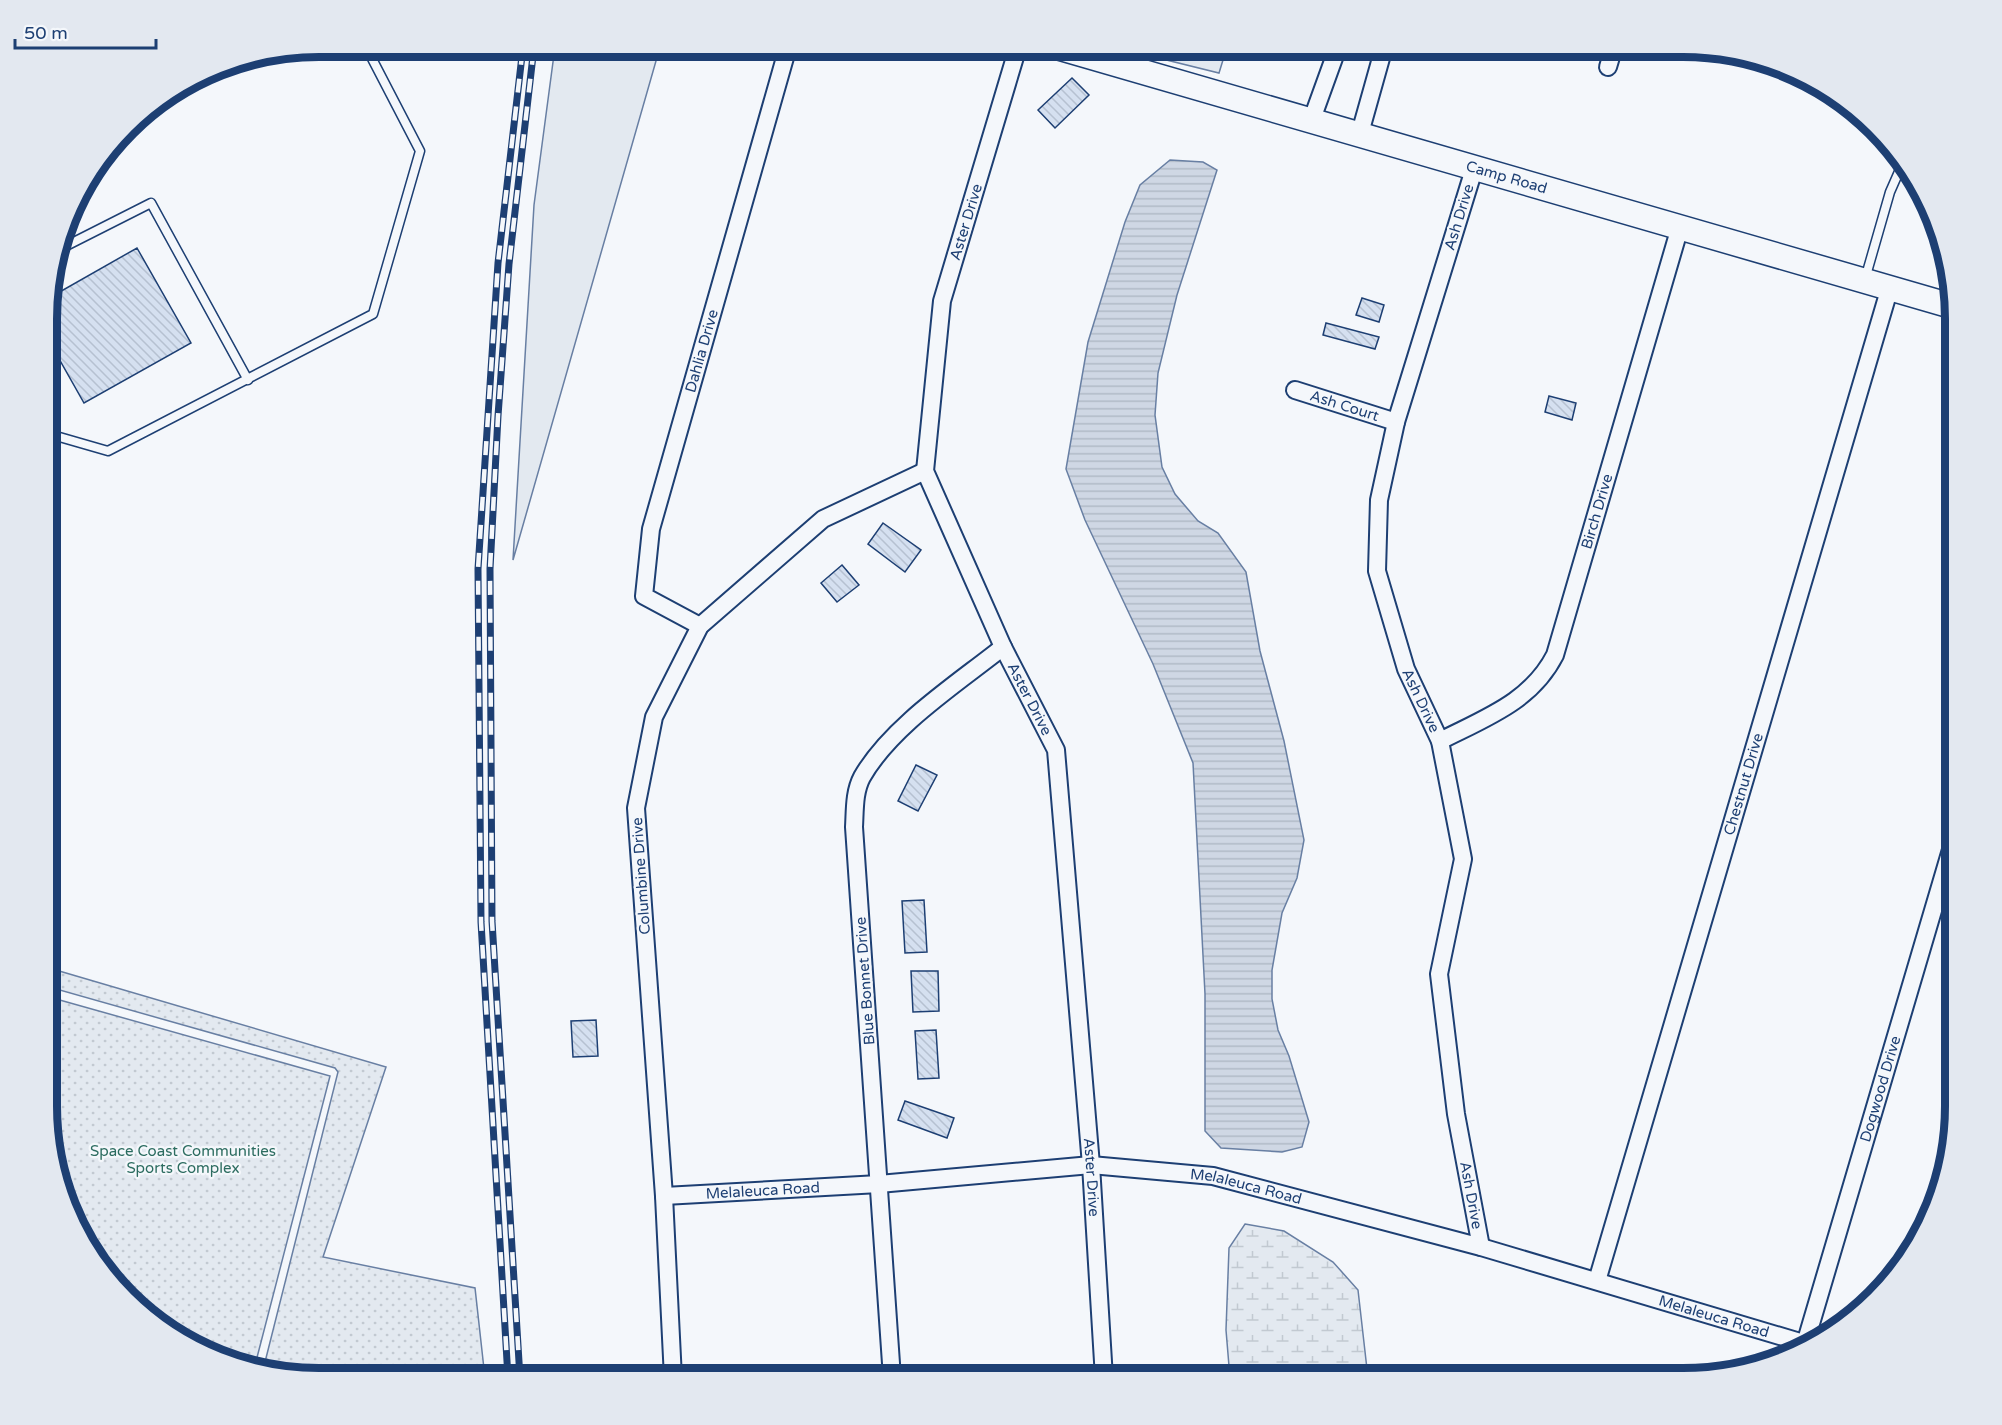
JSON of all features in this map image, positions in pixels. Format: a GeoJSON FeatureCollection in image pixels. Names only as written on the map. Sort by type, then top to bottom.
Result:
{"type":"FeatureCollection","features":[{"type":"Feature","properties":{"kind":"street","name":"Dahlia Drive"},"geometry":{"type":"LineString","coordinates":[[700,626],[644,596],[651,529],[785,57]]}},
{"type":"Feature","properties":{"kind":"street","name":"Aster Drive"},"geometry":{"type":"LineString","coordinates":[[1015,57],[942,301],[925,471],[1003,646],[1056,750],[1091,1165],[1103,1368]]}},
{"type":"Feature","properties":{"kind":"street","name":"Camp Road"},"geometry":{"type":"LineString","coordinates":[[1092,57],[1944,303]]}},
{"type":"Feature","properties":{"kind":"street"},"geometry":{"type":"LineString","coordinates":[[1312,119],[1334,57]]}},
{"type":"Feature","properties":{"kind":"street"},"geometry":{"type":"LineString","coordinates":[[1360,133],[1381,57]]}},
{"type":"Feature","properties":{"kind":"street"},"geometry":{"type":"LineString","coordinates":[[1608,68],[1611,57]]}},
{"type":"Feature","properties":{"kind":"street","name":"Ash Drive"},"geometry":{"type":"LineString","coordinates":[[1475,166],[1396,422],[1379,500],[1377,571],[1406,669],[1440,741],[1463,859],[1439,974],[1456,1114],[1481,1247]]}},
{"type":"Feature","properties":{"kind":"street","name":"Birch Drive"},"geometry":{"type":"LineString","coordinates":[[1440,741],[1525,695],[1539,683],[1555,655],[1680,227]]}},
{"type":"Feature","properties":{"kind":"street","name":"Chestnut Drive"},"geometry":{"type":"LineString","coordinates":[[1597,1281],[1890,287]]}},
{"type":"Feature","properties":{"kind":"street","name":"Ash Court"},"geometry":{"type":"LineString","coordinates":[[1295,390],[1396,422]]}},
{"type":"Feature","properties":{"kind":"street","name":"Columbine Drive"},"geometry":{"type":"LineString","coordinates":[[673,1368],[664,1196],[636,808],[654,717],[700,626],[823,519],[925,471]]}},
{"type":"Feature","properties":{"kind":"street","name":"Blue Bonnet Drive"},"geometry":{"type":"LineString","coordinates":[[891,1368],[854,827],[855,799],[862,778],[893,738],[1003,646]]}},
{"type":"Feature","properties":{"kind":"street","name":"Dogwood Drive"},"geometry":{"type":"LineString","coordinates":[[1810,1335],[1945,870]]}},
{"type":"Feature","properties":{"kind":"street","name":"Melaleuca Road"},"geometry":{"type":"LineString","coordinates":[[664,1196],[879,1184],[1091,1165],[1214,1176],[1481,1247],[1798,1341]]}},
{"type":"Feature","properties":{"kind":"lane"},"geometry":{"type":"LineString","coordinates":[[57,436],[108,451],[373,314],[420,152],[372,57]]}},
{"type":"Feature","properties":{"kind":"lane"},"geometry":{"type":"LineString","coordinates":[[1864,280],[1890,192],[1899,171]]}},
{"type":"Feature","properties":{"kind":"lane"},"geometry":{"type":"LineString","coordinates":[[68,245],[151,203],[248,380]]}},
{"type":"Feature","properties":{"kind":"green space"},"geometry":{"type":"Polygon","coordinates":[[[554,57],[657,57],[513,560],[534,205],[554,57]]]}},
{"type":"Feature","properties":{"kind":"green space"},"geometry":{"type":"Polygon","coordinates":[[[1154,57],[1224,57],[1219,73],[1154,57]]]}},
{"type":"Feature","properties":{"kind":"green space"},"geometry":{"type":"Polygon","coordinates":[[[57,970],[386,1067],[323,1257],[475,1288],[484,1368],[319,1368],[265,1362],[338,1072],[335,1068],[57,989],[57,970]]]}},
{"type":"Feature","properties":{"kind":"green space","name":"Space Coast Communities Sports Complex"},"geometry":{"type":"Polygon","coordinates":[[[57,999],[330,1076],[256,1360],[203,1341],[160,1314],[122,1279],[92,1237],[77,1206],[66,1174],[59,1140],[57,999]]]}},
{"type":"Feature","properties":{"kind":"green space"},"geometry":{"type":"Polygon","coordinates":[[[1245,1224],[1284,1231],[1333,1262],[1358,1290],[1367,1368],[1229,1368],[1226,1330],[1229,1248],[1245,1224]]]}},
{"type":"Feature","properties":{"kind":"shaded area"},"geometry":{"type":"Polygon","coordinates":[[[1170,160],[1203,162],[1217,170],[1177,295],[1158,373],[1155,415],[1162,467],[1175,494],[1198,521],[1218,533],[1246,572],[1260,651],[1284,741],[1304,840],[1297,878],[1282,913],[1272,970],[1272,999],[1278,1030],[1289,1056],[1309,1122],[1302,1147],[1282,1152],[1221,1148],[1205,1131],[1205,994],[1193,763],[1153,664],[1085,520],[1066,469],[1088,342],[1125,222],[1140,185],[1170,160]]]}},
{"type":"Feature","properties":{"kind":"building"},"geometry":{"type":"Polygon","coordinates":[[[1072,78],[1089,95],[1055,128],[1038,110],[1072,78]]]}},
{"type":"Feature","properties":{"kind":"building"},"geometry":{"type":"Polygon","coordinates":[[[137,248],[191,343],[84,403],[57,355],[59,293],[137,248]]]}},
{"type":"Feature","properties":{"kind":"building"},"geometry":{"type":"Polygon","coordinates":[[[1362,298],[1384,305],[1379,322],[1356,315],[1362,298]]]}},
{"type":"Feature","properties":{"kind":"building"},"geometry":{"type":"Polygon","coordinates":[[[1326,323],[1379,337],[1375,349],[1323,335],[1326,323]]]}},
{"type":"Feature","properties":{"kind":"building"},"geometry":{"type":"Polygon","coordinates":[[[1549,396],[1576,403],[1572,420],[1545,412],[1549,396]]]}},
{"type":"Feature","properties":{"kind":"building"},"geometry":{"type":"Polygon","coordinates":[[[883,523],[921,550],[905,572],[868,544],[883,523]]]}},
{"type":"Feature","properties":{"kind":"building"},"geometry":{"type":"Polygon","coordinates":[[[842,565],[859,585],[837,602],[821,583],[842,565]]]}},
{"type":"Feature","properties":{"kind":"building"},"geometry":{"type":"Polygon","coordinates":[[[916,765],[937,775],[918,811],[898,801],[916,765]]]}},
{"type":"Feature","properties":{"kind":"building"},"geometry":{"type":"Polygon","coordinates":[[[924,900],[927,952],[905,953],[902,901],[924,900]]]}},
{"type":"Feature","properties":{"kind":"building"},"geometry":{"type":"Polygon","coordinates":[[[911,971],[938,971],[939,1011],[913,1012],[911,971]]]}},
{"type":"Feature","properties":{"kind":"building"},"geometry":{"type":"Polygon","coordinates":[[[596,1020],[598,1056],[573,1057],[571,1021],[596,1020]]]}},
{"type":"Feature","properties":{"kind":"building"},"geometry":{"type":"Polygon","coordinates":[[[936,1030],[939,1078],[918,1079],[915,1031],[936,1030]]]}},
{"type":"Feature","properties":{"kind":"building"},"geometry":{"type":"Polygon","coordinates":[[[905,1101],[954,1118],[947,1138],[898,1120],[905,1101]]]}},
{"type":"Feature","properties":{"kind":"railway"},"geometry":{"type":"LineString","coordinates":[[507,1368],[481,922],[478,569],[498,263],[522,57]]}},
{"type":"Feature","properties":{"kind":"railway"},"geometry":{"type":"LineString","coordinates":[[519,1368],[492,921],[490,569],[509,264],[533,57]]}}]}
